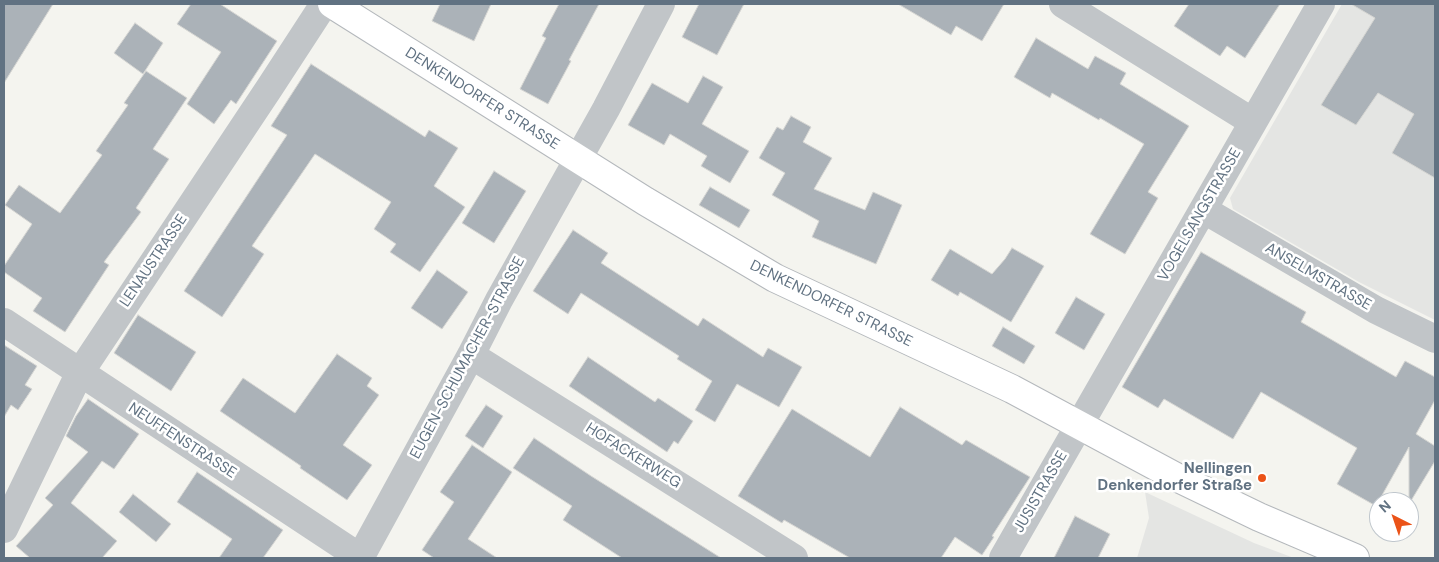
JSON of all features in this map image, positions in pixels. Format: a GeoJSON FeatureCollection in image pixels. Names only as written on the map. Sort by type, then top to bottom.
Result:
{"type":"FeatureCollection","features":[{"type":"Feature","properties":{"kind":"main road","name":"DENKENDORFER STRASSE"},"geometry":{"type":"LineString","coordinates":[[332,4],[678,222],[775,278],[1012,389],[1176,478],[1259,517],[1355,558]]}},
{"type":"Feature","properties":{"kind":"street","name":"LENAUSTRASSE"},"geometry":{"type":"LineString","coordinates":[[4,529],[79,374],[324,4]]}},
{"type":"Feature","properties":{"kind":"street","name":"EUGEN-SCHUMACHER-STRASSE"},"geometry":{"type":"LineString","coordinates":[[360,558],[661,4]]}},
{"type":"Feature","properties":{"kind":"street"},"geometry":{"type":"LineString","coordinates":[[1063,4],[1252,122]]}},
{"type":"Feature","properties":{"kind":"street","name":"VOGELSANGSTRASSE"},"geometry":{"type":"LineString","coordinates":[[1080,426],[1321,4]]}},
{"type":"Feature","properties":{"kind":"street","name":"ANSELMSTRASSE"},"geometry":{"type":"LineString","coordinates":[[1204,210],[1376,310],[1435,339]]}},
{"type":"Feature","properties":{"kind":"street","name":"NEUFFENSTRASSE"},"geometry":{"type":"LineString","coordinates":[[4,322],[79,374],[360,558]]}},
{"type":"Feature","properties":{"kind":"street","name":"HOFACKERWEG"},"geometry":{"type":"LineString","coordinates":[[471,355],[794,558]]}},
{"type":"Feature","properties":{"kind":"street","name":"JUSISTRASSE"},"geometry":{"type":"LineString","coordinates":[[1003,558],[1080,426]]}},
{"type":"Feature","properties":{"kind":"shaded area"},"geometry":{"type":"Polygon","coordinates":[[[1342,4],[1435,4],[1435,320],[1359,282],[1233,209],[1230,198],[1342,4]]]}},
{"type":"Feature","properties":{"kind":"shaded area"},"geometry":{"type":"Polygon","coordinates":[[[1145,492],[1254,543],[1294,558],[1137,558],[1149,518],[1145,492]]]}},
{"type":"Feature","properties":{"kind":"building"},"geometry":{"type":"Polygon","coordinates":[[[4,4],[53,4],[4,83],[4,4]]]}},
{"type":"Feature","properties":{"kind":"building"},"geometry":{"type":"Polygon","coordinates":[[[191,4],[220,4],[277,41],[236,104],[231,100],[214,124],[187,104],[221,52],[177,24],[191,4]]]}},
{"type":"Feature","properties":{"kind":"building"},"geometry":{"type":"Polygon","coordinates":[[[440,4],[491,4],[474,41],[432,21],[440,4]]]}},
{"type":"Feature","properties":{"kind":"building"},"geometry":{"type":"Polygon","coordinates":[[[559,4],[599,4],[548,104],[520,89],[546,38],[542,36],[559,4]]]}},
{"type":"Feature","properties":{"kind":"building"},"geometry":{"type":"Polygon","coordinates":[[[699,4],[744,4],[717,55],[682,37],[699,4]]]}},
{"type":"Feature","properties":{"kind":"building"},"geometry":{"type":"Polygon","coordinates":[[[898,4],[1004,4],[982,41],[956,26],[951,35],[898,4]]]}},
{"type":"Feature","properties":{"kind":"building"},"geometry":{"type":"Polygon","coordinates":[[[1189,4],[1280,4],[1245,58],[1227,46],[1220,56],[1174,26],[1189,4]]]}},
{"type":"Feature","properties":{"kind":"building"},"geometry":{"type":"Polygon","coordinates":[[[1351,4],[1435,4],[1435,178],[1392,153],[1414,114],[1378,93],[1356,125],[1321,105],[1375,18],[1351,4]]]}},
{"type":"Feature","properties":{"kind":"building"},"geometry":{"type":"Polygon","coordinates":[[[135,23],[163,43],[143,74],[114,53],[135,23]]]}},
{"type":"Feature","properties":{"kind":"building"},"geometry":{"type":"Polygon","coordinates":[[[1036,38],[1088,69],[1095,56],[1126,73],[1120,84],[1189,126],[1148,192],[1158,198],[1125,254],[1090,234],[1144,144],[1052,93],[1050,98],[1014,77],[1036,38]]]}},
{"type":"Feature","properties":{"kind":"building"},"geometry":{"type":"Polygon","coordinates":[[[311,64],[425,137],[429,130],[458,148],[434,186],[465,207],[420,272],[390,252],[396,244],[374,229],[391,202],[315,154],[252,246],[264,254],[222,317],[184,291],[287,135],[271,126],[311,64]]]}},
{"type":"Feature","properties":{"kind":"building"},"geometry":{"type":"Polygon","coordinates":[[[146,71],[187,98],[153,149],[169,159],[136,208],[141,212],[104,262],[109,265],[65,332],[33,311],[42,298],[4,272],[4,266],[32,224],[5,205],[19,185],[60,213],[102,155],[96,151],[128,105],[124,103],[146,71]]]}},
{"type":"Feature","properties":{"kind":"building"},"geometry":{"type":"Polygon","coordinates":[[[703,76],[723,87],[702,124],[749,151],[730,183],[701,166],[707,156],[670,134],[664,145],[628,125],[652,83],[688,103],[703,76]]]}},
{"type":"Feature","properties":{"kind":"building"},"geometry":{"type":"Polygon","coordinates":[[[791,116],[811,127],[803,142],[832,158],[814,189],[865,210],[873,192],[902,205],[876,264],[812,237],[819,221],[772,195],[785,173],[759,158],[777,127],[783,130],[791,116]]]}},
{"type":"Feature","properties":{"kind":"building"},"geometry":{"type":"Polygon","coordinates":[[[494,171],[526,191],[494,243],[462,223],[494,171]]]}},
{"type":"Feature","properties":{"kind":"building"},"geometry":{"type":"Polygon","coordinates":[[[710,187],[750,210],[739,228],[699,205],[710,187]]]}},
{"type":"Feature","properties":{"kind":"building"},"geometry":{"type":"Polygon","coordinates":[[[573,230],[608,253],[601,263],[698,326],[703,318],[763,357],[768,348],[802,367],[779,407],[737,384],[715,422],[695,410],[712,381],[677,359],[679,356],[581,293],[568,314],[533,291],[573,230]]]}},
{"type":"Feature","properties":{"kind":"building"},"geometry":{"type":"Polygon","coordinates":[[[1012,248],[1044,266],[1011,322],[960,292],[958,296],[931,280],[950,249],[992,274],[1012,248]]]}},
{"type":"Feature","properties":{"kind":"building"},"geometry":{"type":"Polygon","coordinates":[[[1201,252],[1306,312],[1301,322],[1396,377],[1405,361],[1435,377],[1435,400],[1416,434],[1435,446],[1435,461],[1416,492],[1409,492],[1409,447],[1384,492],[1369,492],[1369,502],[1337,484],[1357,448],[1261,392],[1233,439],[1164,399],[1158,408],[1122,387],[1201,252]]]}},
{"type":"Feature","properties":{"kind":"building"},"geometry":{"type":"Polygon","coordinates":[[[437,270],[468,292],[442,329],[411,308],[437,270]]]}},
{"type":"Feature","properties":{"kind":"building"},"geometry":{"type":"Polygon","coordinates":[[[1076,297],[1105,314],[1084,350],[1055,333],[1076,297]]]}},
{"type":"Feature","properties":{"kind":"building"},"geometry":{"type":"Polygon","coordinates":[[[138,315],[196,352],[171,391],[114,353],[138,315]]]}},
{"type":"Feature","properties":{"kind":"building"},"geometry":{"type":"Polygon","coordinates":[[[1003,327],[1035,346],[1024,364],[992,346],[1003,327]]]}},
{"type":"Feature","properties":{"kind":"building"},"geometry":{"type":"Polygon","coordinates":[[[4,345],[37,366],[25,385],[32,389],[18,410],[11,405],[4,417],[4,345]]]}},
{"type":"Feature","properties":{"kind":"building"},"geometry":{"type":"Polygon","coordinates":[[[337,354],[372,378],[367,386],[379,395],[343,445],[372,465],[347,500],[220,411],[243,378],[295,413],[337,354]]]}},
{"type":"Feature","properties":{"kind":"building"},"geometry":{"type":"Polygon","coordinates":[[[588,357],[655,402],[658,398],[693,421],[678,444],[674,441],[667,452],[569,386],[588,357]]]}},
{"type":"Feature","properties":{"kind":"building"},"geometry":{"type":"Polygon","coordinates":[[[88,399],[139,434],[114,469],[102,461],[71,503],[117,541],[102,558],[30,558],[16,546],[53,505],[45,498],[88,452],[66,436],[76,416],[88,399]]]}},
{"type":"Feature","properties":{"kind":"building"},"geometry":{"type":"Polygon","coordinates":[[[486,405],[503,416],[483,448],[465,436],[486,405]]]}},
{"type":"Feature","properties":{"kind":"building"},"geometry":{"type":"Polygon","coordinates":[[[900,407],[962,445],[966,440],[1030,477],[982,555],[955,537],[941,558],[850,558],[784,520],[782,523],[738,496],[792,409],[870,457],[900,407]]]}},
{"type":"Feature","properties":{"kind":"building"},"geometry":{"type":"Polygon","coordinates":[[[534,438],[721,558],[622,558],[563,520],[572,506],[513,468],[534,438]]]}},
{"type":"Feature","properties":{"kind":"building"},"geometry":{"type":"Polygon","coordinates":[[[472,445],[512,472],[468,539],[497,558],[434,558],[422,550],[454,502],[440,492],[472,445]]]}},
{"type":"Feature","properties":{"kind":"building"},"geometry":{"type":"Polygon","coordinates":[[[197,472],[283,530],[263,558],[219,558],[232,539],[177,502],[197,472]]]}},
{"type":"Feature","properties":{"kind":"building"},"geometry":{"type":"Polygon","coordinates":[[[133,494],[171,524],[156,542],[119,512],[133,494]]]}},
{"type":"Feature","properties":{"kind":"building"},"geometry":{"type":"Polygon","coordinates":[[[1075,516],[1110,534],[1098,558],[1054,558],[1075,516]]]}},
{"type":"Feature","properties":{"kind":"place","name":"Nellingen Denkendorfer Straße"},"geometry":{"type":"Point","coordinates":[1262,478]}}]}
